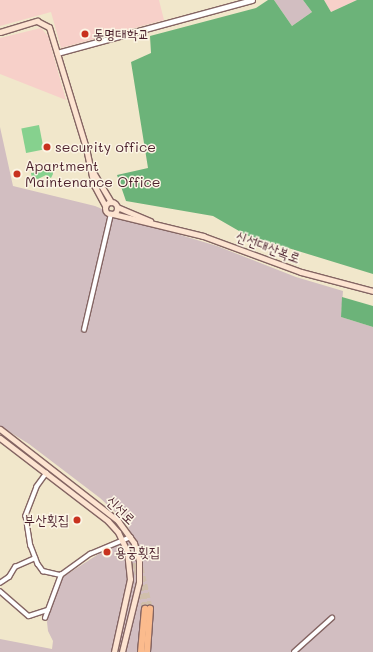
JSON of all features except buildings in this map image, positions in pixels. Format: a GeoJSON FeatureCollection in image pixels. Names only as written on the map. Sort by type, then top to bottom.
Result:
{"type":"FeatureCollection","features":[{"type":"Feature","properties":{"kind":"highway"},"geometry":{"type":"LineString","coordinates":[[141,652],[148,609],[147,652]]}},
{"type":"Feature","properties":{"kind":"main road","name":"신선대산복로"},"geometry":{"type":"LineString","coordinates":[[0,32],[37,21],[44,22],[49,26],[93,172],[94,185],[105,206],[106,212],[203,236],[301,272],[373,291]]}},
{"type":"Feature","properties":{"kind":"main road","name":"신선대산복로"},"geometry":{"type":"LineString","coordinates":[[93,172],[111,202],[117,207],[155,224]]}},
{"type":"Feature","properties":{"kind":"main road"},"geometry":{"type":"LineString","coordinates":[[105,206],[111,202]]}},
{"type":"Feature","properties":{"kind":"main road"},"geometry":{"type":"LineString","coordinates":[[112,214],[117,207]]}},
{"type":"Feature","properties":{"kind":"main road","name":"신선로"},"geometry":{"type":"LineString","coordinates":[[0,429],[118,521],[131,537],[138,552],[139,582],[122,652]]}},
{"type":"Feature","properties":{"kind":"main road","name":"신선로"},"geometry":{"type":"LineString","coordinates":[[1,440],[47,473],[108,521],[121,540],[130,567],[130,579],[114,652]]}},
{"type":"Feature","properties":{"kind":"street"},"geometry":{"type":"LineString","coordinates":[[58,53],[252,0]]}},
{"type":"Feature","properties":{"kind":"street"},"geometry":{"type":"LineString","coordinates":[[84,330],[112,214]]}},
{"type":"Feature","properties":{"kind":"street"},"geometry":{"type":"LineString","coordinates":[[47,473],[37,487],[26,516],[35,558],[43,571],[61,575]]}},
{"type":"Feature","properties":{"kind":"street"},"geometry":{"type":"LineString","coordinates":[[45,618],[61,575],[90,554],[131,537]]}},
{"type":"Feature","properties":{"kind":"street"},"geometry":{"type":"LineString","coordinates":[[0,583],[11,574],[15,567],[35,558]]}},
{"type":"Feature","properties":{"kind":"street"},"geometry":{"type":"LineString","coordinates":[[0,591],[29,616],[48,610]]}},
{"type":"Feature","properties":{"kind":"street"},"geometry":{"type":"LineString","coordinates":[[294,652],[332,618]]}},
{"type":"Feature","properties":{"kind":"shaded area","name":"동명대학교"},"geometry":{"type":"Polygon","coordinates":[[[0,0],[159,0],[164,20],[61,48],[51,12],[0,26],[0,0]]]}},
{"type":"Feature","properties":{"kind":"shaded area"},"geometry":{"type":"Polygon","coordinates":[[[274,0],[303,0],[312,12],[292,26],[274,0]]]}},
{"type":"Feature","properties":{"kind":"shaded area"},"geometry":{"type":"Polygon","coordinates":[[[324,0],[357,0],[331,12],[324,0]]]}},
{"type":"Feature","properties":{"kind":"shaded area"},"geometry":{"type":"Polygon","coordinates":[[[41,28],[48,36],[66,100],[0,74],[0,38],[41,28]]]}},
{"type":"Feature","properties":{"kind":"shaded area"},"geometry":{"type":"Polygon","coordinates":[[[0,127],[13,186],[95,206],[121,217],[217,246],[296,277],[343,291],[341,317],[373,327],[373,652],[0,652],[0,639],[52,649],[53,641],[48,631],[47,622],[55,594],[63,577],[131,533],[126,522],[100,498],[29,444],[0,426],[0,127]]]}},
{"type":"Feature","properties":{"kind":"green space"},"geometry":{"type":"Polygon","coordinates":[[[268,0],[274,0],[292,26],[312,12],[303,0],[324,0],[331,12],[357,0],[373,0],[373,274],[246,235],[213,216],[126,201],[117,175],[148,168],[131,62],[151,53],[150,36],[256,8],[268,0]]]}},
{"type":"Feature","properties":{"kind":"green space"},"geometry":{"type":"Polygon","coordinates":[[[39,125],[44,150],[26,153],[21,128],[39,125]]]}},
{"type":"Feature","properties":{"kind":"green space"},"geometry":{"type":"Polygon","coordinates":[[[52,169],[53,174],[51,178],[46,175],[38,179],[32,178],[31,173],[52,169]]]}},
{"type":"Feature","properties":{"kind":"green space"},"geometry":{"type":"Polygon","coordinates":[[[342,297],[373,306],[373,327],[341,317],[342,297]]]}},
{"type":"Feature","properties":{"kind":"tunnel"},"geometry":{"type":"LineString","coordinates":[[127,548],[137,569],[145,609]]}},
{"type":"Feature","properties":{"kind":"tunnel"},"geometry":{"type":"LineString","coordinates":[[139,560],[150,609]]}},
{"type":"Feature","properties":{"kind":"place","name":"동명대학교"},"geometry":{"type":"Point","coordinates":[85,34]}},
{"type":"Feature","properties":{"kind":"place","name":"security office"},"geometry":{"type":"Point","coordinates":[47,147]}},
{"type":"Feature","properties":{"kind":"place","name":"Apartment Maintenance Office"},"geometry":{"type":"Point","coordinates":[17,174]}},
{"type":"Feature","properties":{"kind":"place","name":"부산횟집"},"geometry":{"type":"Point","coordinates":[77,520]}},
{"type":"Feature","properties":{"kind":"place","name":"용궁횟집"},"geometry":{"type":"Point","coordinates":[107,552]}}]}
